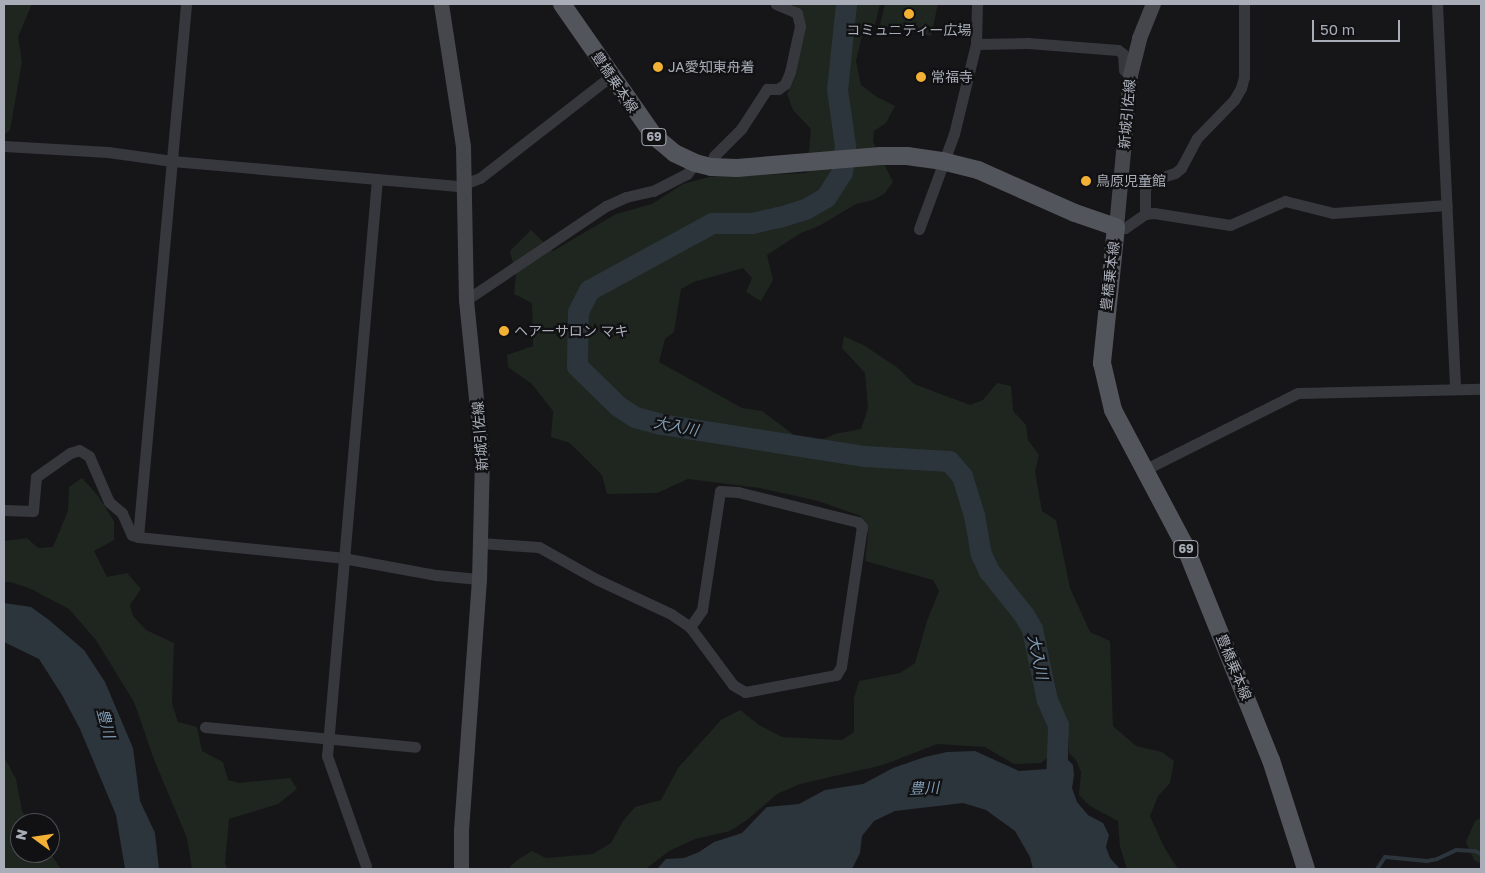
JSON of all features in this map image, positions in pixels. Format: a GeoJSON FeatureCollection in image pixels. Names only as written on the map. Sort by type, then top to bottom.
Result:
{"type":"FeatureCollection","features":[{"type":"Feature","properties":{"kind":"main road","name":"新城引佐線"},"geometry":{"type":"LineString","coordinates":[[441,4],[463,146],[466,300],[482,458],[479,579],[461,830],[461,869]]}},
{"type":"Feature","properties":{"kind":"main road","name":"豊橋乗本線"},"geometry":{"type":"LineString","coordinates":[[562,4],[654,136],[674,152],[703,165],[737,168],[882,156],[908,156],[942,161],[978,170],[1075,212],[1116,227],[1102,363],[1114,410],[1184,544],[1271,760],[1306,869]]}},
{"type":"Feature","properties":{"kind":"main road","name":"新城引佐線"},"geometry":{"type":"LineString","coordinates":[[1116,227],[1130,75],[1139,38],[1153,4]]}},
{"type":"Feature","properties":{"kind":"street"},"geometry":{"type":"LineString","coordinates":[[138,537],[186,4]]}},
{"type":"Feature","properties":{"kind":"street"},"geometry":{"type":"LineString","coordinates":[[466,300],[606,206],[626,197],[653,190],[687,174],[714,156],[741,129],[766,89],[778,89],[785,84],[790,72],[800,26],[795,8],[776,4]]}},
{"type":"Feature","properties":{"kind":"street"},"geometry":{"type":"LineString","coordinates":[[919,229],[942,161],[954,134],[976,44],[977,4]]}},
{"type":"Feature","properties":{"kind":"street"},"geometry":{"type":"LineString","coordinates":[[1145,214],[1145,189],[1150,181],[1175,173],[1180,168],[1197,138],[1234,100],[1241,88],[1244,77],[1244,4]]}},
{"type":"Feature","properties":{"kind":"street"},"geometry":{"type":"LineString","coordinates":[[1438,4],[1455,389]]}},
{"type":"Feature","properties":{"kind":"street"},"geometry":{"type":"LineString","coordinates":[[976,44],[1028,43],[1118,50],[1123,54],[1124,70],[1130,75]]}},
{"type":"Feature","properties":{"kind":"street"},"geometry":{"type":"LineString","coordinates":[[4,146],[108,152],[172,161],[464,185],[480,178],[612,76]]}},
{"type":"Feature","properties":{"kind":"street"},"geometry":{"type":"LineString","coordinates":[[366,866],[327,756],[377,179]]}},
{"type":"Feature","properties":{"kind":"street"},"geometry":{"type":"LineString","coordinates":[[1116,227],[1124,228],[1145,214],[1230,224],[1285,201],[1333,213],[1447,206]]}},
{"type":"Feature","properties":{"kind":"street"},"geometry":{"type":"LineString","coordinates":[[1144,470],[1298,393],[1481,389]]}},
{"type":"Feature","properties":{"kind":"street"},"geometry":{"type":"LineString","coordinates":[[4,510],[32,511],[36,477],[70,453],[79,450],[89,456],[109,502],[122,513],[132,535],[138,537],[344,558],[436,575],[479,579]]}},
{"type":"Feature","properties":{"kind":"street"},"geometry":{"type":"LineString","coordinates":[[480,543],[539,547],[596,579],[671,614],[690,627],[733,685],[745,692],[836,675],[841,667],[862,527],[858,522],[738,492],[720,491],[702,610],[690,627]]}},
{"type":"Feature","properties":{"kind":"street"},"geometry":{"type":"LineString","coordinates":[[205,727],[328,740],[415,746]]}},
{"type":"Feature","properties":{"kind":"shaded area"},"geometry":{"type":"Polygon","coordinates":[[[4,4],[32,4],[18,37],[22,62],[10,130],[4,135],[4,4]]]}},
{"type":"Feature","properties":{"kind":"shaded area"},"geometry":{"type":"Polygon","coordinates":[[[794,4],[880,4],[875,25],[863,32],[856,61],[861,85],[877,97],[895,106],[886,123],[874,131],[873,142],[893,182],[884,194],[873,200],[856,204],[819,226],[801,233],[767,255],[773,280],[761,301],[746,292],[752,278],[743,268],[694,282],[681,289],[674,332],[665,339],[659,362],[742,408],[762,411],[798,438],[813,443],[835,434],[861,429],[868,408],[865,373],[842,348],[844,336],[865,346],[898,368],[914,384],[970,405],[983,400],[997,383],[1011,386],[1013,411],[1026,425],[1028,440],[1039,455],[1035,472],[1042,511],[1056,520],[1070,588],[1090,632],[1110,641],[1113,726],[1136,746],[1162,752],[1174,761],[1170,783],[1158,796],[1150,816],[1164,847],[1178,869],[1127,869],[1120,847],[1118,821],[1090,806],[1079,795],[1081,772],[1076,760],[1069,753],[1068,731],[1052,736],[1051,755],[1041,763],[1014,764],[985,747],[937,744],[883,765],[800,784],[777,794],[747,820],[730,831],[695,839],[669,851],[646,869],[508,869],[516,861],[532,851],[546,858],[593,854],[611,843],[623,821],[635,807],[661,800],[678,768],[721,720],[740,710],[759,725],[782,737],[842,740],[854,732],[854,698],[859,681],[900,673],[915,663],[927,621],[939,591],[933,580],[865,561],[868,534],[861,516],[818,501],[760,488],[688,479],[657,493],[607,494],[602,475],[570,443],[551,437],[553,411],[532,384],[508,367],[507,355],[533,346],[532,303],[514,294],[516,275],[510,251],[531,230],[553,251],[616,214],[652,204],[683,184],[709,177],[807,173],[811,129],[793,110],[787,94],[796,75],[801,35],[794,4]]]}},
{"type":"Feature","properties":{"kind":"shaded area","name":"コミュニティー広場"},"geometry":{"type":"Polygon","coordinates":[[[885,4],[938,4],[931,36],[880,25],[885,4]]]}},
{"type":"Feature","properties":{"kind":"shaded area"},"geometry":{"type":"Polygon","coordinates":[[[82,478],[98,496],[114,521],[114,540],[94,551],[107,577],[127,573],[141,589],[130,605],[133,616],[146,630],[174,643],[172,703],[178,722],[197,727],[202,751],[223,762],[228,780],[239,783],[290,778],[297,789],[278,804],[229,819],[225,864],[228,869],[192,869],[187,838],[155,762],[134,702],[96,640],[69,609],[29,588],[4,582],[4,541],[27,538],[38,548],[53,547],[68,511],[69,487],[82,478]]]}},
{"type":"Feature","properties":{"kind":"shaded area"},"geometry":{"type":"Polygon","coordinates":[[[4,757],[16,779],[23,813],[10,813],[10,863],[57,863],[61,869],[4,869],[4,757]]]}},
{"type":"Feature","properties":{"kind":"shaded area"},"geometry":{"type":"Polygon","coordinates":[[[1481,818],[1481,864],[1474,860],[1466,842],[1475,821],[1481,818]]]}},
{"type":"Feature","properties":{"kind":"water","name":"豊川"},"geometry":{"type":"Polygon","coordinates":[[[4,603],[31,607],[49,620],[84,650],[105,682],[133,748],[140,801],[155,833],[159,869],[125,869],[116,815],[80,729],[62,695],[39,659],[4,642],[4,603]]]}},
{"type":"Feature","properties":{"kind":"water","name":"豊川"},"geometry":{"type":"Polygon","coordinates":[[[975,751],[1019,771],[1047,769],[1054,759],[1064,756],[1073,765],[1072,788],[1077,802],[1088,815],[1103,823],[1109,835],[1106,847],[1110,858],[1120,869],[1033,869],[1030,857],[1015,831],[986,810],[963,803],[895,811],[874,821],[862,836],[860,853],[852,869],[657,869],[666,859],[684,858],[699,852],[714,842],[742,833],[767,807],[799,804],[825,790],[863,784],[893,768],[925,757],[947,752],[975,751]]]}},
{"type":"Feature","properties":{"kind":"waterway","name":"大入川"},"geometry":{"type":"LineString","coordinates":[[846,4],[837,89],[845,145],[842,172],[826,197],[805,209],[778,217],[751,223],[712,223],[589,290],[578,312],[577,366],[618,406],[635,417],[661,424],[864,456],[949,461],[962,476],[974,515],[981,554],[989,571],[1024,615],[1032,629],[1047,700],[1058,725],[1056,785]]}},
{"type":"Feature","properties":{"kind":"waterway"},"geometry":{"type":"LineString","coordinates":[[1377,869],[1385,857],[1427,861],[1437,859],[1456,850],[1475,851],[1481,854]]}},
{"type":"Feature","properties":{"kind":"place","name":"コミュニティー広場"},"geometry":{"type":"Point","coordinates":[909,14]}},
{"type":"Feature","properties":{"kind":"place","name":"JA愛知東舟着"},"geometry":{"type":"Point","coordinates":[658,67]}},
{"type":"Feature","properties":{"kind":"place","name":"常福寺"},"geometry":{"type":"Point","coordinates":[921,77]}},
{"type":"Feature","properties":{"kind":"place","name":"鳥原児童館"},"geometry":{"type":"Point","coordinates":[1086,181]}},
{"type":"Feature","properties":{"kind":"place","name":"ヘアーサロン マキ"},"geometry":{"type":"Point","coordinates":[504,331]}}]}
